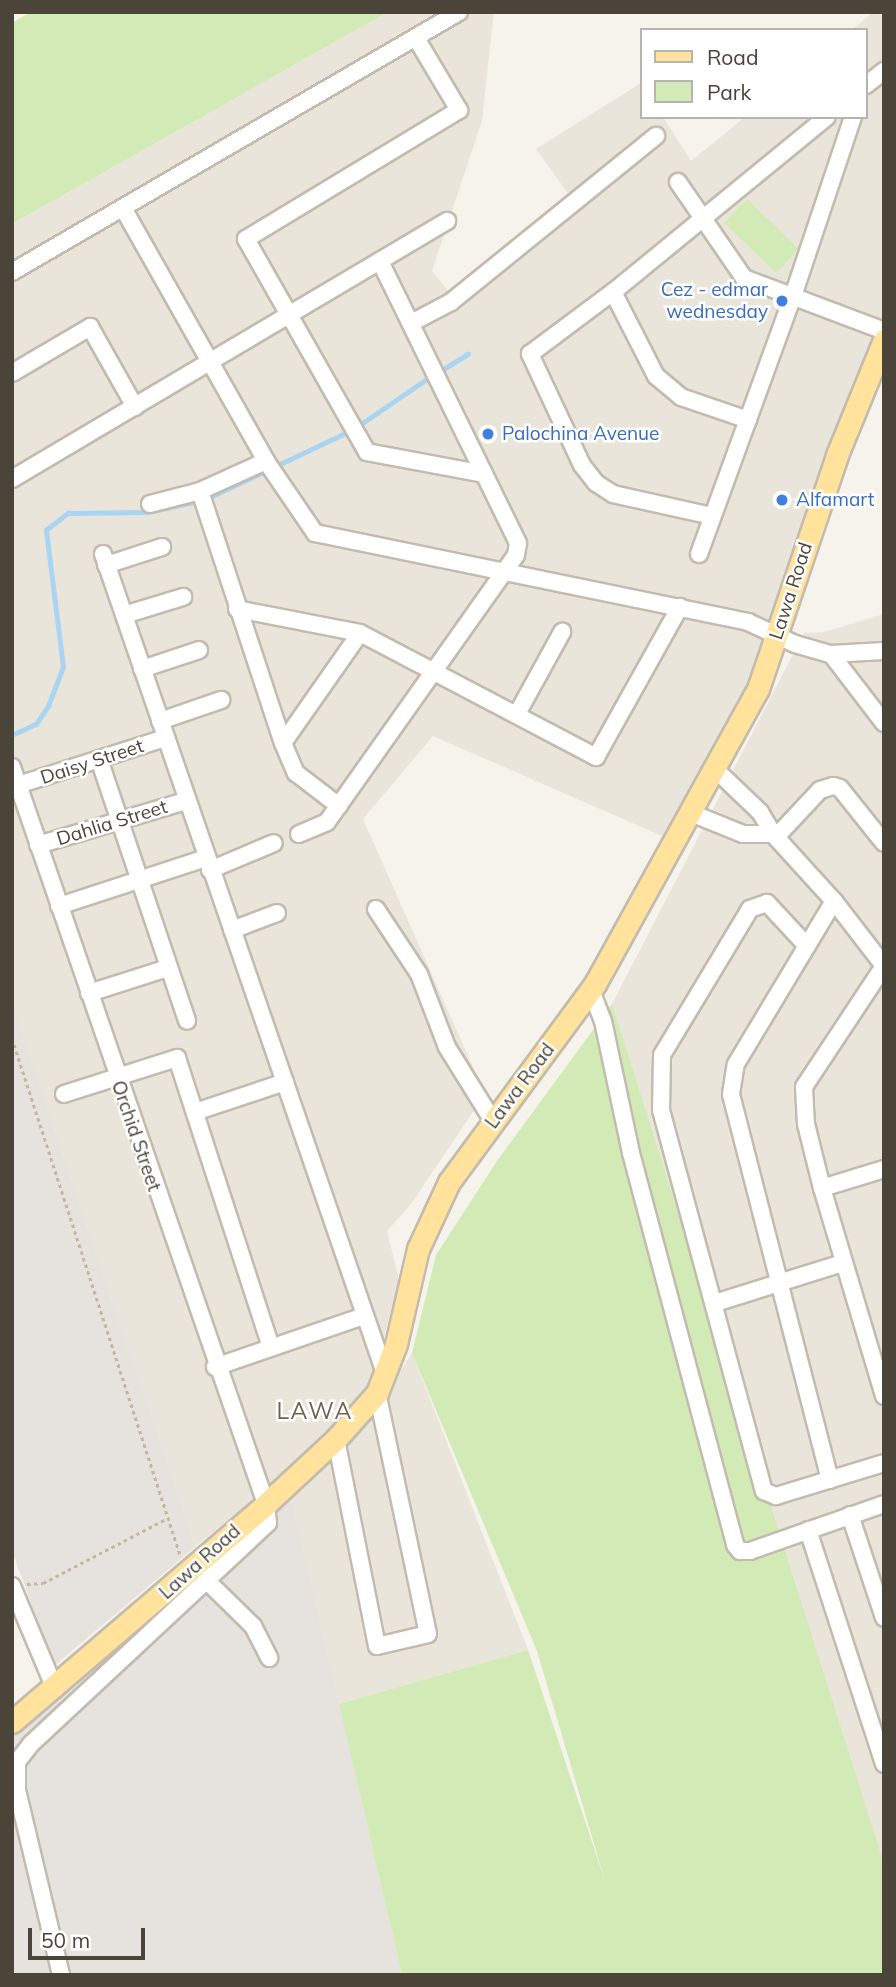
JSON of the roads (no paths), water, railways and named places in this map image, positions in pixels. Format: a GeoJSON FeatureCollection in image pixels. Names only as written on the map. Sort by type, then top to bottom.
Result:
{"type":"FeatureCollection","features":[{"type":"Feature","properties":{"kind":"main road","name":"Lawa Road"},"geometry":{"type":"LineString","coordinates":[[12,1723],[197,1577],[266,1503],[336,1439],[377,1393],[386,1373],[429,1219],[449,1182],[591,990],[716,770],[758,689],[836,455],[882,349]]}},
{"type":"Feature","properties":{"kind":"street"},"geometry":{"type":"LineString","coordinates":[[12,272],[459,12]]}},
{"type":"Feature","properties":{"kind":"street"},"geometry":{"type":"LineString","coordinates":[[416,38],[459,110],[246,239],[367,452],[484,474]]}},
{"type":"Feature","properties":{"kind":"street"},"geometry":{"type":"LineString","coordinates":[[868,83],[884,71]]}},
{"type":"Feature","properties":{"kind":"street"},"geometry":{"type":"LineString","coordinates":[[712,516],[612,494],[596,483],[582,465],[530,354],[613,292],[825,119]]}},
{"type":"Feature","properties":{"kind":"street"},"geometry":{"type":"LineString","coordinates":[[699,554],[793,296],[852,119]]}},
{"type":"Feature","properties":{"kind":"street"},"geometry":{"type":"LineString","coordinates":[[411,323],[451,302],[656,136]]}},
{"type":"Feature","properties":{"kind":"street"},"geometry":{"type":"LineString","coordinates":[[678,182],[736,271],[884,331]]}},
{"type":"Feature","properties":{"kind":"street"},"geometry":{"type":"LineString","coordinates":[[123,208],[266,461],[315,533],[680,607],[777,633],[796,645],[831,654],[884,651]]}},
{"type":"Feature","properties":{"kind":"street"},"geometry":{"type":"LineString","coordinates":[[12,479],[447,221]]}},
{"type":"Feature","properties":{"kind":"street"},"geometry":{"type":"LineString","coordinates":[[299,834],[327,822],[507,572],[518,543],[380,261]]}},
{"type":"Feature","properties":{"kind":"street"},"geometry":{"type":"LineString","coordinates":[[613,292],[656,376],[681,397],[748,420]]}},
{"type":"Feature","properties":{"kind":"street"},"geometry":{"type":"LineString","coordinates":[[12,373],[90,327],[135,407]]}},
{"type":"Feature","properties":{"kind":"street"},"geometry":{"type":"LineString","coordinates":[[150,504],[200,491],[266,461]]}},
{"type":"Feature","properties":{"kind":"street"},"geometry":{"type":"LineString","coordinates":[[200,491],[237,609],[296,773],[339,806]]}},
{"type":"Feature","properties":{"kind":"street"},"geometry":{"type":"LineString","coordinates":[[162,547],[104,559],[364,1316],[386,1373]]}},
{"type":"Feature","properties":{"kind":"street"},"geometry":{"type":"LineString","coordinates":[[124,615],[183,597]]}},
{"type":"Feature","properties":{"kind":"street"},"geometry":{"type":"LineString","coordinates":[[237,609],[360,633],[596,757],[680,607]]}},
{"type":"Feature","properties":{"kind":"street"},"geometry":{"type":"LineString","coordinates":[[517,714],[562,632]]}},
{"type":"Feature","properties":{"kind":"street"},"geometry":{"type":"LineString","coordinates":[[283,743],[360,633]]}},
{"type":"Feature","properties":{"kind":"street"},"geometry":{"type":"LineString","coordinates":[[142,669],[199,650]]}},
{"type":"Feature","properties":{"kind":"street"},"geometry":{"type":"LineString","coordinates":[[831,654],[884,723]]}},
{"type":"Feature","properties":{"kind":"street"},"geometry":{"type":"LineString","coordinates":[[160,721],[220,700]]}},
{"type":"Feature","properties":{"kind":"street","name":"Daisy Street"},"geometry":{"type":"LineString","coordinates":[[18,785],[165,738]]}},
{"type":"Feature","properties":{"kind":"street"},"geometry":{"type":"LineString","coordinates":[[99,759],[187,1021]]}},
{"type":"Feature","properties":{"kind":"street","name":"Orchid Street"},"geometry":{"type":"LineString","coordinates":[[12,767],[215,1367],[266,1503]]}},
{"type":"Feature","properties":{"kind":"street"},"geometry":{"type":"LineString","coordinates":[[716,770],[760,812],[774,835],[834,901],[884,966],[804,1087],[806,1124],[822,1188],[884,1396]]}},
{"type":"Feature","properties":{"kind":"street"},"geometry":{"type":"LineString","coordinates":[[691,813],[744,834],[774,835],[820,790],[834,786],[840,788],[884,843]]}},
{"type":"Feature","properties":{"kind":"street","name":"Dahlia Street"},"geometry":{"type":"LineString","coordinates":[[38,845],[186,801]]}},
{"type":"Feature","properties":{"kind":"street"},"geometry":{"type":"LineString","coordinates":[[58,906],[138,880],[208,864],[274,843]]}},
{"type":"Feature","properties":{"kind":"street"},"geometry":{"type":"LineString","coordinates":[[830,1480],[777,1283],[731,1094],[736,1064],[834,901]]}},
{"type":"Feature","properties":{"kind":"street"},"geometry":{"type":"LineString","coordinates":[[807,946],[767,903],[750,909],[662,1055],[661,1110],[764,1491],[776,1496],[884,1463]]}},
{"type":"Feature","properties":{"kind":"street"},"geometry":{"type":"LineString","coordinates":[[376,909],[419,974],[447,1047],[493,1121]]}},
{"type":"Feature","properties":{"kind":"street"},"geometry":{"type":"LineString","coordinates":[[232,930],[277,913]]}},
{"type":"Feature","properties":{"kind":"street"},"geometry":{"type":"LineString","coordinates":[[89,993],[168,968]]}},
{"type":"Feature","properties":{"kind":"street"},"geometry":{"type":"LineString","coordinates":[[591,990],[603,1021],[631,1153],[735,1545],[740,1551],[750,1551],[884,1504]]}},
{"type":"Feature","properties":{"kind":"street"},"geometry":{"type":"LineString","coordinates":[[64,1094],[177,1058],[271,1348]]}},
{"type":"Feature","properties":{"kind":"street"},"geometry":{"type":"LineString","coordinates":[[195,1112],[285,1082]]}},
{"type":"Feature","properties":{"kind":"street"},"geometry":{"type":"LineString","coordinates":[[822,1188],[884,1169]]}},
{"type":"Feature","properties":{"kind":"street"},"geometry":{"type":"LineString","coordinates":[[715,1303],[843,1263]]}},
{"type":"Feature","properties":{"kind":"street"},"geometry":{"type":"LineString","coordinates":[[215,1367],[364,1316]]}},
{"type":"Feature","properties":{"kind":"street"},"geometry":{"type":"LineString","coordinates":[[336,1439],[377,1646],[428,1633],[377,1393]]}},
{"type":"Feature","properties":{"kind":"street"},"geometry":{"type":"LineString","coordinates":[[850,1515],[884,1618]]}},
{"type":"Feature","properties":{"kind":"street"},"geometry":{"type":"LineString","coordinates":[[808,1530],[884,1764]]}},
{"type":"Feature","properties":{"kind":"street"},"geometry":{"type":"LineString","coordinates":[[61,1975],[17,1790],[17,1762],[31,1744],[197,1577],[253,1626],[269,1658]]}},
{"type":"Feature","properties":{"kind":"street"},"geometry":{"type":"LineString","coordinates":[[14,1586],[55,1689]]}},
{"type":"Feature","properties":{"kind":"waterway"},"geometry":{"type":"LineString","coordinates":[[439,372],[468,354]]}},
{"type":"Feature","properties":{"kind":"waterway"},"geometry":{"type":"LineString","coordinates":[[358,426],[431,376]]}},
{"type":"Feature","properties":{"kind":"waterway"},"geometry":{"type":"LineString","coordinates":[[206,499],[350,431]]}},
{"type":"Feature","properties":{"kind":"waterway"},"geometry":{"type":"LineString","coordinates":[[12,735],[36,724],[48,706],[63,667],[46,530],[68,513],[148,512],[198,501]]}},
{"type":"Feature","properties":{"kind":"place","name":"Cez - edmar wednesday"},"geometry":{"type":"Point","coordinates":[782,301]}},
{"type":"Feature","properties":{"kind":"place","name":"Palochina Avenue"},"geometry":{"type":"Point","coordinates":[488,434]}},
{"type":"Feature","properties":{"kind":"place","name":"Alfamart"},"geometry":{"type":"Point","coordinates":[782,500]}},
{"type":"Feature","properties":{"kind":"district","name":"LAWA"},"geometry":{"type":"Point","coordinates":[315,1411]}}]}
